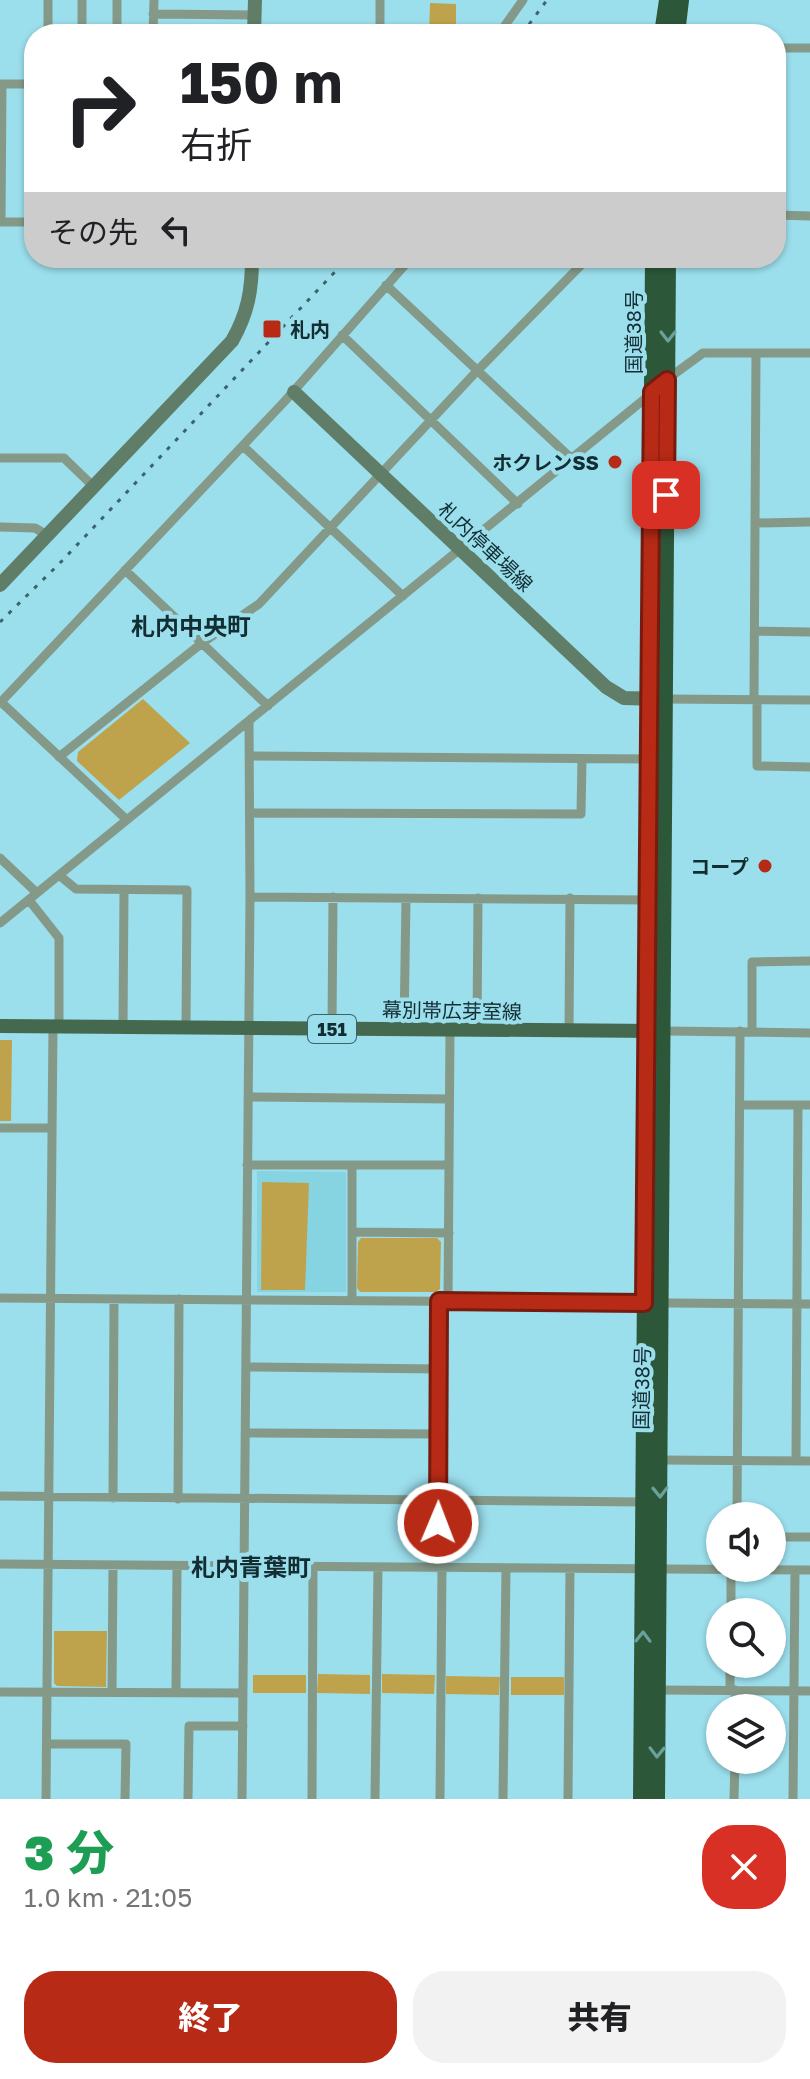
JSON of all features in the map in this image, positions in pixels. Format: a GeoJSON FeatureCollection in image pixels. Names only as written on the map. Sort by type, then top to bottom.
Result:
{"type":"FeatureCollection","features":[{"type":"Feature","properties":{"kind":"highway"},"geometry":{"type":"LineString","coordinates":[[667,0],[667,24]]}},
{"type":"Feature","properties":{"kind":"highway"},"geometry":{"type":"LineString","coordinates":[[671,24],[681,0]]}},
{"type":"Feature","properties":{"kind":"highway","name":"国道38号"},"geometry":{"type":"LineString","coordinates":[[653,268],[658,759],[655,1031],[644,1303],[644,1502],[658,1690],[657,1799]]}},
{"type":"Feature","properties":{"kind":"highway","name":"国道38号"},"geometry":{"type":"LineString","coordinates":[[658,699],[668,268]]}},
{"type":"Feature","properties":{"kind":"highway","name":"国道38号"},"geometry":{"type":"LineString","coordinates":[[641,1799],[651,1569],[660,1460],[662,1303],[655,1031],[648,900],[658,759]]}},
{"type":"Feature","properties":{"kind":"main road"},"geometry":{"type":"LineString","coordinates":[[0,585],[232,341],[247,312],[252,268]]}},
{"type":"Feature","properties":{"kind":"main road","name":"札内停車場線"},"geometry":{"type":"LineString","coordinates":[[294,392],[606,687],[624,698],[658,699]]}},
{"type":"Feature","properties":{"kind":"main road","name":"幕別帯広芽室線"},"geometry":{"type":"LineString","coordinates":[[0,1026],[655,1031]]}},
{"type":"Feature","properties":{"kind":"street"},"geometry":{"type":"LineString","coordinates":[[48,0],[48,24]]}},
{"type":"Feature","properties":{"kind":"street"},"geometry":{"type":"LineString","coordinates":[[82,0],[82,24]]}},
{"type":"Feature","properties":{"kind":"street"},"geometry":{"type":"LineString","coordinates":[[117,0],[117,24]]}},
{"type":"Feature","properties":{"kind":"street"},"geometry":{"type":"LineString","coordinates":[[153,24],[154,0]]}},
{"type":"Feature","properties":{"kind":"street"},"geometry":{"type":"LineString","coordinates":[[380,0],[380,24]]}},
{"type":"Feature","properties":{"kind":"street"},"geometry":{"type":"LineString","coordinates":[[506,24],[523,0]]}},
{"type":"Feature","properties":{"kind":"street"},"geometry":{"type":"LineString","coordinates":[[153,14],[255,8]]}},
{"type":"Feature","properties":{"kind":"street"},"geometry":{"type":"LineString","coordinates":[[786,48],[810,48]]}},
{"type":"Feature","properties":{"kind":"street"},"geometry":{"type":"LineString","coordinates":[[24,84],[1,84],[0,222],[24,222]]}},
{"type":"Feature","properties":{"kind":"street"},"geometry":{"type":"LineString","coordinates":[[786,215],[810,216]]}},
{"type":"Feature","properties":{"kind":"street"},"geometry":{"type":"LineString","coordinates":[[127,820],[0,702],[294,392],[402,268]]}},
{"type":"Feature","properties":{"kind":"street"},"geometry":{"type":"LineString","coordinates":[[59,757],[202,643],[259,604],[476,372],[578,268]]}},
{"type":"Feature","properties":{"kind":"street"},"geometry":{"type":"LineString","coordinates":[[386,285],[572,459]]}},
{"type":"Feature","properties":{"kind":"street"},"geometry":{"type":"LineString","coordinates":[[342,335],[518,504]]}},
{"type":"Feature","properties":{"kind":"street"},"geometry":{"type":"LineString","coordinates":[[0,923],[703,353],[810,353]]}},
{"type":"Feature","properties":{"kind":"street"},"geometry":{"type":"LineString","coordinates":[[756,353],[757,766],[810,767]]}},
{"type":"Feature","properties":{"kind":"street"},"geometry":{"type":"LineString","coordinates":[[243,446],[403,596]]}},
{"type":"Feature","properties":{"kind":"street"},"geometry":{"type":"LineString","coordinates":[[0,458],[64,458],[94,487]]}},
{"type":"Feature","properties":{"kind":"street"},"geometry":{"type":"LineString","coordinates":[[757,523],[810,522]]}},
{"type":"Feature","properties":{"kind":"street"},"geometry":{"type":"LineString","coordinates":[[0,527],[35,528],[47,535]]}},
{"type":"Feature","properties":{"kind":"street"},"geometry":{"type":"LineString","coordinates":[[125,570],[268,706]]}},
{"type":"Feature","properties":{"kind":"street"},"geometry":{"type":"LineString","coordinates":[[755,631],[810,632]]}},
{"type":"Feature","properties":{"kind":"street"},"geometry":{"type":"LineString","coordinates":[[658,699],[810,700]]}},
{"type":"Feature","properties":{"kind":"street"},"geometry":{"type":"LineString","coordinates":[[242,1799],[249,722]]}},
{"type":"Feature","properties":{"kind":"street"},"geometry":{"type":"LineString","coordinates":[[250,756],[658,759]]}},
{"type":"Feature","properties":{"kind":"street"},"geometry":{"type":"LineString","coordinates":[[250,813],[581,814],[582,759]]}},
{"type":"Feature","properties":{"kind":"street"},"geometry":{"type":"LineString","coordinates":[[0,858],[33,897],[59,938],[52,1128],[46,1799]]}},
{"type":"Feature","properties":{"kind":"street"},"geometry":{"type":"LineString","coordinates":[[59,875],[76,889],[187,890],[186,1029]]}},
{"type":"Feature","properties":{"kind":"street"},"geometry":{"type":"LineString","coordinates":[[123,1028],[124,890]]}},
{"type":"Feature","properties":{"kind":"street"},"geometry":{"type":"LineString","coordinates":[[250,897],[648,900]]}},
{"type":"Feature","properties":{"kind":"street"},"geometry":{"type":"LineString","coordinates":[[332,1029],[333,897]]}},
{"type":"Feature","properties":{"kind":"street"},"geometry":{"type":"LineString","coordinates":[[404,1029],[406,898]]}},
{"type":"Feature","properties":{"kind":"street"},"geometry":{"type":"LineString","coordinates":[[477,1030],[478,898]]}},
{"type":"Feature","properties":{"kind":"street"},"geometry":{"type":"LineString","coordinates":[[569,1032],[570,898]]}},
{"type":"Feature","properties":{"kind":"street"},"geometry":{"type":"LineString","coordinates":[[752,1032],[752,962],[810,961]]}},
{"type":"Feature","properties":{"kind":"street"},"geometry":{"type":"LineString","coordinates":[[440,1799],[439,1369],[449,1233],[450,1030]]}},
{"type":"Feature","properties":{"kind":"street"},"geometry":{"type":"LineString","coordinates":[[655,1031],[810,1033]]}},
{"type":"Feature","properties":{"kind":"street"},"geometry":{"type":"LineString","coordinates":[[737,1502],[740,1031]]}},
{"type":"Feature","properties":{"kind":"street"},"geometry":{"type":"LineString","coordinates":[[248,1097],[449,1099]]}},
{"type":"Feature","properties":{"kind":"street"},"geometry":{"type":"LineString","coordinates":[[740,1105],[810,1105]]}},
{"type":"Feature","properties":{"kind":"street"},"geometry":{"type":"LineString","coordinates":[[796,1461],[798,1105]]}},
{"type":"Feature","properties":{"kind":"street"},"geometry":{"type":"LineString","coordinates":[[0,1128],[52,1128]]}},
{"type":"Feature","properties":{"kind":"street"},"geometry":{"type":"LineString","coordinates":[[247,1165],[449,1165]]}},
{"type":"Feature","properties":{"kind":"street"},"geometry":{"type":"LineString","coordinates":[[352,1165],[352,1300]]}},
{"type":"Feature","properties":{"kind":"street"},"geometry":{"type":"LineString","coordinates":[[352,1232],[449,1233]]}},
{"type":"Feature","properties":{"kind":"street"},"geometry":{"type":"LineString","coordinates":[[0,1298],[810,1304]]}},
{"type":"Feature","properties":{"kind":"street"},"geometry":{"type":"LineString","coordinates":[[113,1498],[114,1299]]}},
{"type":"Feature","properties":{"kind":"street"},"geometry":{"type":"LineString","coordinates":[[178,1499],[179,1299]]}},
{"type":"Feature","properties":{"kind":"street"},"geometry":{"type":"LineString","coordinates":[[246,1367],[439,1369]]}},
{"type":"Feature","properties":{"kind":"street"},"geometry":{"type":"LineString","coordinates":[[245,1433],[439,1434]]}},
{"type":"Feature","properties":{"kind":"street"},"geometry":{"type":"LineString","coordinates":[[660,1460],[810,1461]]}},
{"type":"Feature","properties":{"kind":"street"},"geometry":{"type":"LineString","coordinates":[[0,1496],[644,1502]]}},
{"type":"Feature","properties":{"kind":"street"},"geometry":{"type":"LineString","coordinates":[[786,1537],[810,1537]]}},
{"type":"Feature","properties":{"kind":"street"},"geometry":{"type":"LineString","coordinates":[[0,1564],[706,1569]]}},
{"type":"Feature","properties":{"kind":"street"},"geometry":{"type":"LineString","coordinates":[[112,1692],[113,1565]]}},
{"type":"Feature","properties":{"kind":"street"},"geometry":{"type":"LineString","coordinates":[[176,1692],[177,1566]]}},
{"type":"Feature","properties":{"kind":"street"},"geometry":{"type":"LineString","coordinates":[[312,1799],[313,1567]]}},
{"type":"Feature","properties":{"kind":"street"},"geometry":{"type":"LineString","coordinates":[[375,1799],[378,1567]]}},
{"type":"Feature","properties":{"kind":"street"},"geometry":{"type":"LineString","coordinates":[[503,1799],[506,1568]]}},
{"type":"Feature","properties":{"kind":"street"},"geometry":{"type":"LineString","coordinates":[[568,1799],[570,1569]]}},
{"type":"Feature","properties":{"kind":"street"},"geometry":{"type":"LineString","coordinates":[[786,1570],[810,1570]]}},
{"type":"Feature","properties":{"kind":"street"},"geometry":{"type":"LineString","coordinates":[[793,1799],[795,1570]]}},
{"type":"Feature","properties":{"kind":"street"},"geometry":{"type":"LineString","coordinates":[[731,1678],[733,1694]]}},
{"type":"Feature","properties":{"kind":"street"},"geometry":{"type":"LineString","coordinates":[[658,1690],[810,1691]]}},
{"type":"Feature","properties":{"kind":"street"},"geometry":{"type":"LineString","coordinates":[[0,1692],[243,1693]]}},
{"type":"Feature","properties":{"kind":"street"},"geometry":{"type":"LineString","coordinates":[[188,1799],[189,1726],[243,1726]]}},
{"type":"Feature","properties":{"kind":"street"},"geometry":{"type":"LineString","coordinates":[[47,1744],[126,1744],[125,1799]]}},
{"type":"Feature","properties":{"kind":"street"},"geometry":{"type":"LineString","coordinates":[[734,1799],[735,1774]]}},
{"type":"Feature","properties":{"kind":"shaded area"},"geometry":{"type":"Polygon","coordinates":[[[430,3],[456,4],[456,24],[429,24],[430,3]]]}},
{"type":"Feature","properties":{"kind":"shaded area"},"geometry":{"type":"Polygon","coordinates":[[[143,699],[190,743],[119,800],[77,761],[78,752],[143,699]]]}},
{"type":"Feature","properties":{"kind":"shaded area"},"geometry":{"type":"Polygon","coordinates":[[[0,1040],[12,1040],[11,1121],[0,1121],[0,1040]]]}},
{"type":"Feature","properties":{"kind":"shaded area"},"geometry":{"type":"Polygon","coordinates":[[[257,1171],[346,1172],[346,1292],[257,1292],[257,1171]]]}},
{"type":"Feature","properties":{"kind":"shaded area"},"geometry":{"type":"Polygon","coordinates":[[[262,1182],[309,1183],[305,1290],[261,1290],[262,1182]]]}},
{"type":"Feature","properties":{"kind":"shaded area"},"geometry":{"type":"Polygon","coordinates":[[[361,1238],[437,1238],[441,1242],[440,1289],[436,1292],[360,1292],[357,1288],[358,1242],[361,1238]]]}},
{"type":"Feature","properties":{"kind":"shaded area"},"geometry":{"type":"Polygon","coordinates":[[[54,1631],[107,1631],[106,1687],[57,1686],[54,1683],[54,1631]]]}},
{"type":"Feature","properties":{"kind":"shaded area"},"geometry":{"type":"Polygon","coordinates":[[[318,1674],[370,1675],[370,1694],[317,1693],[318,1674]]]}},
{"type":"Feature","properties":{"kind":"shaded area"},"geometry":{"type":"Polygon","coordinates":[[[382,1674],[435,1675],[434,1694],[382,1693],[382,1674]]]}},
{"type":"Feature","properties":{"kind":"shaded area"},"geometry":{"type":"Polygon","coordinates":[[[253,1675],[306,1675],[306,1693],[253,1693],[253,1675]]]}},
{"type":"Feature","properties":{"kind":"shaded area"},"geometry":{"type":"Polygon","coordinates":[[[446,1676],[500,1677],[499,1695],[446,1694],[446,1676]]]}},
{"type":"Feature","properties":{"kind":"shaded area"},"geometry":{"type":"Polygon","coordinates":[[[511,1677],[564,1677],[564,1695],[511,1695],[511,1677]]]}},
{"type":"Feature","properties":{"kind":"railway"},"geometry":{"type":"LineString","coordinates":[[529,24],[547,0]]}},
{"type":"Feature","properties":{"kind":"railway"},"geometry":{"type":"LineString","coordinates":[[0,622],[59,564],[339,268]]}},
{"type":"Feature","properties":{"kind":"place","name":"札内"},"geometry":{"type":"Point","coordinates":[272,329]}},
{"type":"Feature","properties":{"kind":"place","name":"ホクレンSS"},"geometry":{"type":"Point","coordinates":[615,462]}},
{"type":"Feature","properties":{"kind":"place","name":"コープ"},"geometry":{"type":"Point","coordinates":[765,866]}},
{"type":"Feature","properties":{"kind":"district","name":"札内中央町"},"geometry":{"type":"Point","coordinates":[191,625]}},
{"type":"Feature","properties":{"kind":"district","name":"札内青葉町"},"geometry":{"type":"Point","coordinates":[251,1566]}},
{"type":"Feature","properties":{"kind":"route"},"geometry":{"type":"LineString","coordinates":[[438,1523],[439,1301],[644,1303],[652,392],[667,380],[666,495]]}}]}
